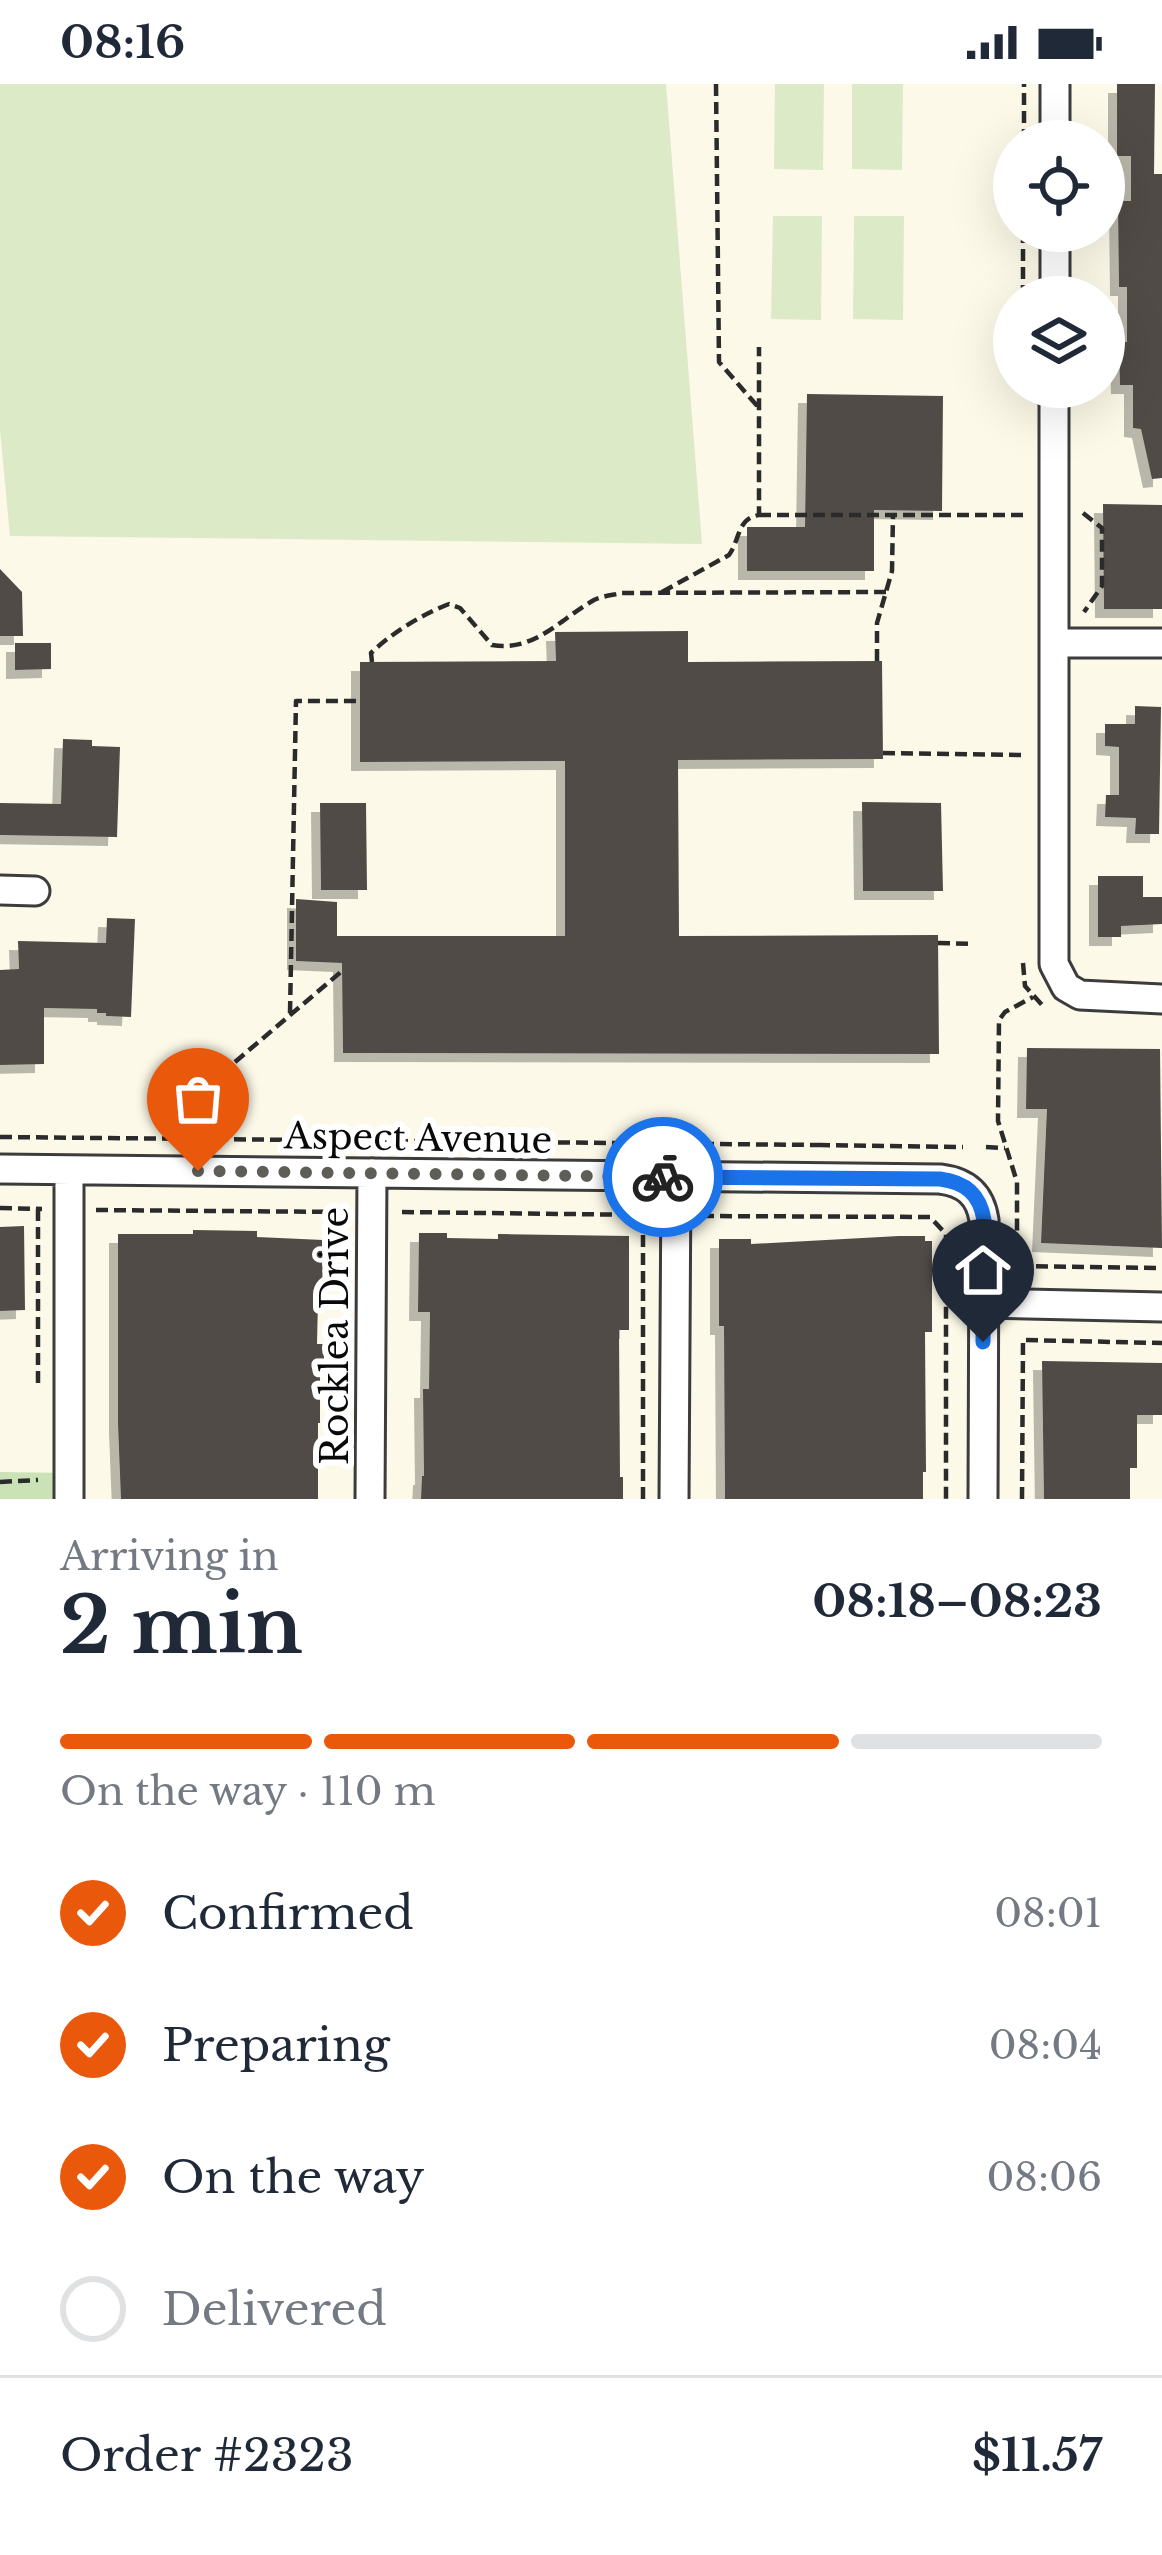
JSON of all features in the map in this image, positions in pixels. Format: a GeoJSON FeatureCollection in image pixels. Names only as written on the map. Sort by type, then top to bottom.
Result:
{"type":"FeatureCollection","features":[{"type":"Feature","properties":{"kind":"street"},"geometry":{"type":"LineString","coordinates":[[1055,84],[1055,120]]}},
{"type":"Feature","properties":{"kind":"street"},"geometry":{"type":"LineString","coordinates":[[1054,408],[1054,964],[1066,987],[1081,995],[1162,998]]}},
{"type":"Feature","properties":{"kind":"street"},"geometry":{"type":"LineString","coordinates":[[1054,643],[1162,643]]}},
{"type":"Feature","properties":{"kind":"street"},"geometry":{"type":"LineString","coordinates":[[0,890],[34,891]]}},
{"type":"Feature","properties":{"kind":"street","name":"Aspect Avenue"},"geometry":{"type":"LineString","coordinates":[[0,1169],[940,1179],[961,1184],[981,1205],[984,1303]]}},
{"type":"Feature","properties":{"kind":"street"},"geometry":{"type":"LineString","coordinates":[[69,1170],[69,1499]]}},
{"type":"Feature","properties":{"kind":"street","name":"Rocklea Drive"},"geometry":{"type":"LineString","coordinates":[[370,1499],[372,1173]]}},
{"type":"Feature","properties":{"kind":"street"},"geometry":{"type":"LineString","coordinates":[[674,1499],[676,1177]]}},
{"type":"Feature","properties":{"kind":"street"},"geometry":{"type":"LineString","coordinates":[[983,1499],[984,1303],[1162,1307]]}},
{"type":"Feature","properties":{"kind":"path"},"geometry":{"type":"LineString","coordinates":[[716,84],[719,362],[759,408]]}},
{"type":"Feature","properties":{"kind":"path"},"geometry":{"type":"LineString","coordinates":[[1024,84],[1024,120]]}},
{"type":"Feature","properties":{"kind":"path"},"geometry":{"type":"LineString","coordinates":[[759,347],[759,515]]}},
{"type":"Feature","properties":{"kind":"path"},"geometry":{"type":"LineString","coordinates":[[1082,620],[1102,586],[1102,529],[1083,514]]}},
{"type":"Feature","properties":{"kind":"path"},"geometry":{"type":"LineString","coordinates":[[877,662],[877,623],[892,571],[893,515]]}},
{"type":"Feature","properties":{"kind":"path"},"geometry":{"type":"LineString","coordinates":[[660,593],[729,555],[749,517],[1023,515]]}},
{"type":"Feature","properties":{"kind":"path"},"geometry":{"type":"LineString","coordinates":[[372,662],[371,653],[380,644],[449,604],[460,608],[492,645],[508,648],[541,637],[597,598],[622,593],[886,592]]}},
{"type":"Feature","properties":{"kind":"path"},"geometry":{"type":"LineString","coordinates":[[290,1013],[296,701],[360,701]]}},
{"type":"Feature","properties":{"kind":"path"},"geometry":{"type":"LineString","coordinates":[[883,753],[1024,754]]}},
{"type":"Feature","properties":{"kind":"path"},"geometry":{"type":"LineString","coordinates":[[938,943],[974,944]]}},
{"type":"Feature","properties":{"kind":"path"},"geometry":{"type":"LineString","coordinates":[[235,1062],[342,971]]}},
{"type":"Feature","properties":{"kind":"path"},"geometry":{"type":"LineString","coordinates":[[1021,1266],[1016,1182],[998,1121],[999,1020],[1033,997]]}},
{"type":"Feature","properties":{"kind":"path"},"geometry":{"type":"LineString","coordinates":[[0,1137],[962,1147]]}},
{"type":"Feature","properties":{"kind":"path"},"geometry":{"type":"LineString","coordinates":[[820,1145],[820,1162]]}},
{"type":"Feature","properties":{"kind":"path"},"geometry":{"type":"LineString","coordinates":[[986,1147],[1005,1148]]}},
{"type":"Feature","properties":{"kind":"path"},"geometry":{"type":"LineString","coordinates":[[0,1208],[658,1215]]}},
{"type":"Feature","properties":{"kind":"path"},"geometry":{"type":"LineString","coordinates":[[38,1209],[38,1390]]}},
{"type":"Feature","properties":{"kind":"path"},"geometry":{"type":"LineString","coordinates":[[643,1499],[644,1215]]}},
{"type":"Feature","properties":{"kind":"path"},"geometry":{"type":"LineString","coordinates":[[693,1216],[930,1217],[946,1234],[946,1499]]}},
{"type":"Feature","properties":{"kind":"path"},"geometry":{"type":"LineString","coordinates":[[1022,1499],[1023,1340],[1162,1343]]}},
{"type":"Feature","properties":{"kind":"path"},"geometry":{"type":"LineString","coordinates":[[0,1482],[38,1480]]}},
{"type":"Feature","properties":{"kind":"green space"},"geometry":{"type":"Polygon","coordinates":[[[0,84],[666,84],[702,544],[10,536],[0,430],[0,84]]]}},
{"type":"Feature","properties":{"kind":"green space"},"geometry":{"type":"Polygon","coordinates":[[[775,84],[824,84],[823,170],[774,169],[775,84]]]}},
{"type":"Feature","properties":{"kind":"green space"},"geometry":{"type":"Polygon","coordinates":[[[852,84],[903,84],[902,170],[852,169],[852,84]]]}},
{"type":"Feature","properties":{"kind":"green space"},"geometry":{"type":"Polygon","coordinates":[[[773,216],[822,216],[821,320],[771,319],[773,216]]]}},
{"type":"Feature","properties":{"kind":"green space"},"geometry":{"type":"Polygon","coordinates":[[[854,216],[904,216],[903,320],[853,319],[854,216]]]}},
{"type":"Feature","properties":{"kind":"green space"},"geometry":{"type":"Polygon","coordinates":[[[0,1472],[69,1473],[69,1499],[0,1499],[0,1472]]]}},
{"type":"Feature","properties":{"kind":"building"},"geometry":{"type":"Polygon","coordinates":[[[1117,84],[1155,84],[1154,174],[1162,174],[1162,478],[1152,479],[1141,429],[1133,428],[1133,385],[1125,385],[1127,287],[1125,276],[1119,276],[1119,252],[1125,252],[1131,156],[1125,156],[1125,120],[1117,120],[1117,84]]]}},
{"type":"Feature","properties":{"kind":"building"},"geometry":{"type":"Polygon","coordinates":[[[807,394],[943,396],[942,511],[874,510],[874,571],[747,571],[747,527],[805,527],[807,394]]]}},
{"type":"Feature","properties":{"kind":"building"},"geometry":{"type":"Polygon","coordinates":[[[1103,504],[1162,505],[1162,609],[1104,609],[1103,504]]]}},
{"type":"Feature","properties":{"kind":"building"},"geometry":{"type":"Polygon","coordinates":[[[0,569],[22,592],[23,636],[0,636],[0,569]]]}},
{"type":"Feature","properties":{"kind":"building"},"geometry":{"type":"Polygon","coordinates":[[[688,631],[688,662],[882,661],[883,759],[678,760],[679,936],[938,935],[939,1054],[343,1053],[342,963],[296,961],[296,899],[337,902],[337,936],[565,936],[565,761],[360,762],[360,662],[556,661],[555,632],[688,631]]]}},
{"type":"Feature","properties":{"kind":"building"},"geometry":{"type":"Polygon","coordinates":[[[15,643],[51,643],[51,669],[15,670],[15,643]]]}},
{"type":"Feature","properties":{"kind":"building"},"geometry":{"type":"Polygon","coordinates":[[[1135,706],[1161,707],[1159,834],[1135,834],[1136,818],[1105,817],[1106,795],[1119,795],[1119,747],[1105,746],[1105,724],[1135,724],[1135,706]]]}},
{"type":"Feature","properties":{"kind":"building"},"geometry":{"type":"Polygon","coordinates":[[[63,739],[120,747],[117,837],[0,835],[0,803],[61,804],[63,739]]]}},
{"type":"Feature","properties":{"kind":"building"},"geometry":{"type":"Polygon","coordinates":[[[862,802],[941,803],[943,891],[863,891],[862,802]]]}},
{"type":"Feature","properties":{"kind":"building"},"geometry":{"type":"Polygon","coordinates":[[[320,803],[366,803],[367,890],[321,890],[320,803]]]}},
{"type":"Feature","properties":{"kind":"building"},"geometry":{"type":"Polygon","coordinates":[[[1098,876],[1143,876],[1143,897],[1162,897],[1162,924],[1121,926],[1121,937],[1098,937],[1098,876]]]}},
{"type":"Feature","properties":{"kind":"building"},"geometry":{"type":"Polygon","coordinates":[[[107,918],[135,919],[131,1017],[106,1016],[97,1009],[44,1008],[44,1064],[0,1065],[0,970],[19,969],[18,941],[106,943],[107,918]]]}},
{"type":"Feature","properties":{"kind":"building"},"geometry":{"type":"Polygon","coordinates":[[[1027,1048],[1160,1049],[1162,1248],[1041,1243],[1047,1109],[1026,1109],[1027,1048]]]}},
{"type":"Feature","properties":{"kind":"building"},"geometry":{"type":"Polygon","coordinates":[[[24,1226],[25,1310],[0,1311],[0,1227],[24,1226]]]}},
{"type":"Feature","properties":{"kind":"building"},"geometry":{"type":"Polygon","coordinates":[[[193,1230],[257,1231],[257,1237],[323,1240],[317,1344],[324,1344],[318,1499],[121,1499],[118,1234],[193,1234],[193,1230]]]}},
{"type":"Feature","properties":{"kind":"building"},"geometry":{"type":"Polygon","coordinates":[[[419,1233],[498,1239],[498,1234],[629,1236],[629,1330],[619,1330],[623,1499],[421,1499],[430,1312],[418,1312],[419,1233]]]}},
{"type":"Feature","properties":{"kind":"building"},"geometry":{"type":"Polygon","coordinates":[[[925,1236],[925,1241],[932,1241],[932,1332],[925,1332],[923,1499],[725,1499],[719,1239],[751,1239],[751,1244],[925,1236]]]}},
{"type":"Feature","properties":{"kind":"building"},"geometry":{"type":"Polygon","coordinates":[[[1042,1361],[1162,1363],[1162,1415],[1137,1415],[1137,1468],[1130,1468],[1130,1499],[1044,1499],[1042,1361]]]}},
{"type":"Feature","properties":{"kind":"way so far"},"geometry":{"type":"LineString","coordinates":[[198,1171],[663,1177]]}},
{"type":"Feature","properties":{"kind":"route"},"geometry":{"type":"LineString","coordinates":[[663,1177],[940,1179],[961,1184],[974,1194],[984,1220],[983,1342]]}}]}
